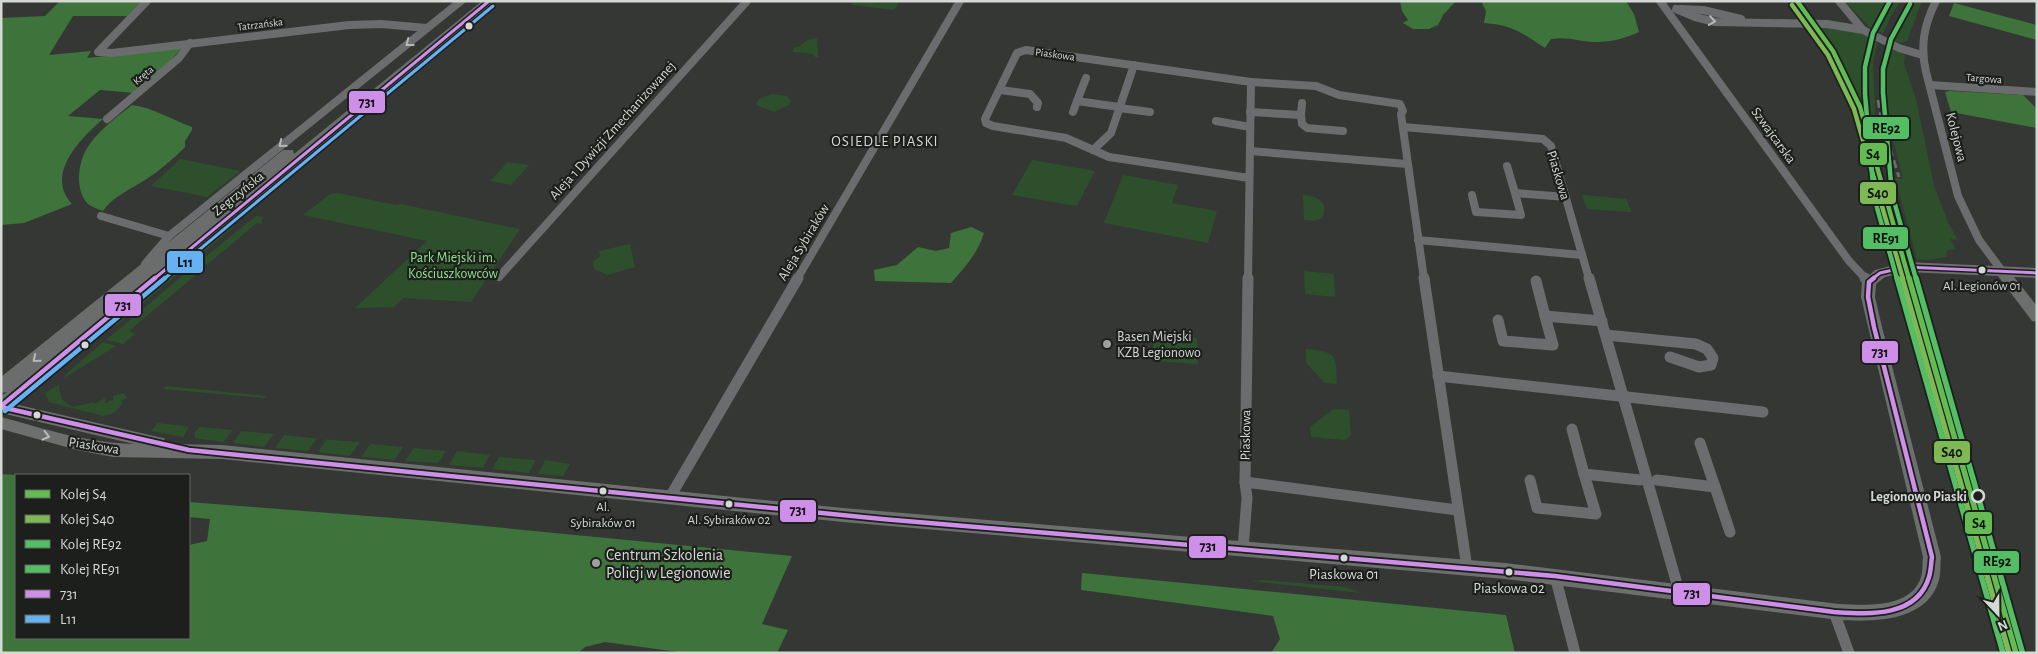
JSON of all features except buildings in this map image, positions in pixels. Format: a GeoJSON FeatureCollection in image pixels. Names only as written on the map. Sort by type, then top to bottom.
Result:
{"type":"FeatureCollection","features":[{"type":"Feature","properties":{"kind":"main road","name":"Zegrzyńska"},"geometry":{"type":"LineString","coordinates":[[1,387],[476,1]]}},
{"type":"Feature","properties":{"kind":"main road","name":"Zegrzyńska"},"geometry":{"type":"LineString","coordinates":[[1,406],[489,1]]}},
{"type":"Feature","properties":{"kind":"street","name":"Tatrzańska"},"geometry":{"type":"LineString","coordinates":[[147,1],[97,51],[100,53],[112,53],[364,24],[427,28]]}},
{"type":"Feature","properties":{"kind":"street"},"geometry":{"type":"LineString","coordinates":[[128,284],[169,236],[461,1]]}},
{"type":"Feature","properties":{"kind":"street","name":"Aleja 1 Dywizji Zmechanizowanej"},"geometry":{"type":"LineString","coordinates":[[499,277],[747,1]]}},
{"type":"Feature","properties":{"kind":"street","name":"Aleja Sybiraków"},"geometry":{"type":"LineString","coordinates":[[670,498],[960,1]]}},
{"type":"Feature","properties":{"kind":"street","name":"Szwajcarska"},"geometry":{"type":"LineString","coordinates":[[1660,1],[1848,261],[1869,282]]}},
{"type":"Feature","properties":{"kind":"street"},"geometry":{"type":"LineString","coordinates":[[1839,1],[1863,30]]}},
{"type":"Feature","properties":{"kind":"street","name":"Kolejowa"},"geometry":{"type":"LineString","coordinates":[[1936,1],[1922,42],[1922,55],[1958,196],[1979,240],[2002,271]]}},
{"type":"Feature","properties":{"kind":"street"},"geometry":{"type":"LineString","coordinates":[[1666,10],[1676,9],[1707,21],[1834,24],[1863,30],[1899,48],[1922,55]]}},
{"type":"Feature","properties":{"kind":"street","name":"Kręta"},"geometry":{"type":"LineString","coordinates":[[107,119],[179,58],[190,43]]}},
{"type":"Feature","properties":{"kind":"street","name":"Piaskowa"},"geometry":{"type":"LineString","coordinates":[[1242,549],[1247,498],[1245,482],[1251,82],[1026,50],[1017,54],[986,119],[986,123],[993,126],[1052,135],[1075,141],[1109,157],[1249,178]]}},
{"type":"Feature","properties":{"kind":"street"},"geometry":{"type":"LineString","coordinates":[[1093,150],[1109,136],[1134,65]]}},
{"type":"Feature","properties":{"kind":"street","name":"Piaskowa"},"geometry":{"type":"LineString","coordinates":[[1073,112],[1086,78]]}},
{"type":"Feature","properties":{"kind":"street"},"geometry":{"type":"LineString","coordinates":[[1251,82],[1316,86],[1339,95],[1400,104],[1403,111],[1401,114],[1407,164],[1456,510],[1467,568]]}},
{"type":"Feature","properties":{"kind":"street","name":"Targowa"},"geometry":{"type":"LineString","coordinates":[[1930,85],[2037,92]]}},
{"type":"Feature","properties":{"kind":"street"},"geometry":{"type":"LineString","coordinates":[[1000,90],[1030,94],[1038,104],[1037,107]]}},
{"type":"Feature","properties":{"kind":"street"},"geometry":{"type":"LineString","coordinates":[[1077,101],[1150,112]]}},
{"type":"Feature","properties":{"kind":"street"},"geometry":{"type":"LineString","coordinates":[[1302,103],[1302,124],[1307,128],[1343,131]]}},
{"type":"Feature","properties":{"kind":"street"},"geometry":{"type":"LineString","coordinates":[[1250,112],[1301,115]]}},
{"type":"Feature","properties":{"kind":"street"},"geometry":{"type":"LineString","coordinates":[[1216,121],[1250,127]]}},
{"type":"Feature","properties":{"kind":"street","name":"Piaskowa"},"geometry":{"type":"LineString","coordinates":[[1403,127],[1543,139],[1552,149],[1679,591]]}},
{"type":"Feature","properties":{"kind":"street"},"geometry":{"type":"LineString","coordinates":[[1250,151],[1407,164]]}},
{"type":"Feature","properties":{"kind":"street"},"geometry":{"type":"LineString","coordinates":[[1472,195],[1476,212],[1521,215],[1507,166]]}},
{"type":"Feature","properties":{"kind":"street"},"geometry":{"type":"LineString","coordinates":[[1515,193],[1566,197]]}},
{"type":"Feature","properties":{"kind":"street"},"geometry":{"type":"LineString","coordinates":[[101,216],[169,236]]}},
{"type":"Feature","properties":{"kind":"street"},"geometry":{"type":"LineString","coordinates":[[1418,240],[1582,255]]}},
{"type":"Feature","properties":{"kind":"street"},"geometry":{"type":"LineString","coordinates":[[1869,282],[1880,273],[1906,267],[2037,273]]}},
{"type":"Feature","properties":{"kind":"street"},"geometry":{"type":"LineString","coordinates":[[2002,271],[2037,317]]}},
{"type":"Feature","properties":{"kind":"street"},"geometry":{"type":"LineString","coordinates":[[1498,320],[1503,341],[1553,345],[1536,281]]}},
{"type":"Feature","properties":{"kind":"street","name":"Piaskowa"},"geometry":{"type":"LineString","coordinates":[[1,423],[77,444],[113,450],[189,450],[502,479],[882,519],[1554,576],[1834,612],[1879,614],[1896,610],[1911,602],[1922,593],[1933,570],[1932,557],[1874,327],[1868,297],[1869,282]]}},
{"type":"Feature","properties":{"kind":"street"},"geometry":{"type":"LineString","coordinates":[[1545,316],[1602,320]]}},
{"type":"Feature","properties":{"kind":"street"},"geometry":{"type":"LineString","coordinates":[[1606,335],[1701,346],[1710,352],[1713,363],[1700,367],[1670,357]]}},
{"type":"Feature","properties":{"kind":"street"},"geometry":{"type":"LineString","coordinates":[[1438,376],[1763,412]]}},
{"type":"Feature","properties":{"kind":"street","name":"Piaskowa"},"geometry":{"type":"LineString","coordinates":[[1,406],[189,450]]}},
{"type":"Feature","properties":{"kind":"street"},"geometry":{"type":"LineString","coordinates":[[1530,480],[1537,508],[1596,514],[1572,429]]}},
{"type":"Feature","properties":{"kind":"street"},"geometry":{"type":"LineString","coordinates":[[1700,444],[1730,532]]}},
{"type":"Feature","properties":{"kind":"street"},"geometry":{"type":"LineString","coordinates":[[1584,474],[1640,480]]}},
{"type":"Feature","properties":{"kind":"street"},"geometry":{"type":"LineString","coordinates":[[1657,480],[1715,487]]}},
{"type":"Feature","properties":{"kind":"street"},"geometry":{"type":"LineString","coordinates":[[1245,482],[1456,510]]}},
{"type":"Feature","properties":{"kind":"street"},"geometry":{"type":"LineString","coordinates":[[1554,576],[1575,653]]}},
{"type":"Feature","properties":{"kind":"street"},"geometry":{"type":"LineString","coordinates":[[1834,612],[1849,653]]}},
{"type":"Feature","properties":{"kind":"green space"},"geometry":{"type":"Polygon","coordinates":[[[60,1],[142,1],[127,16],[73,16],[49,55],[91,51],[87,58],[182,48],[159,73],[135,93],[100,90],[68,116],[103,119],[76,147],[64,169],[62,181],[65,193],[72,204],[24,223],[1,225],[1,18],[45,16],[60,1]]]}},
{"type":"Feature","properties":{"kind":"green space"},"geometry":{"type":"Polygon","coordinates":[[[850,1],[899,3],[894,10],[852,5],[850,1]]]}},
{"type":"Feature","properties":{"kind":"green space"},"geometry":{"type":"Polygon","coordinates":[[[1400,1],[1456,1],[1443,15],[1438,25],[1429,29],[1413,29],[1403,23],[1408,20],[1402,11],[1400,1]]]}},
{"type":"Feature","properties":{"kind":"green space"},"geometry":{"type":"Polygon","coordinates":[[[1481,1],[1626,1],[1634,14],[1639,32],[1603,42],[1563,38],[1551,39],[1545,48],[1510,28],[1484,23],[1486,11],[1481,1]]]}},
{"type":"Feature","properties":{"kind":"green space"},"geometry":{"type":"Polygon","coordinates":[[[1845,1],[1901,1],[1893,12],[1883,33],[1871,29],[1845,1]]]}},
{"type":"Feature","properties":{"kind":"green space"},"geometry":{"type":"Polygon","coordinates":[[[1910,1],[1922,1],[1907,41],[1900,43],[1893,40],[1895,38],[1888,36],[1910,1]]]}},
{"type":"Feature","properties":{"kind":"green space"},"geometry":{"type":"Polygon","coordinates":[[[1954,3],[2037,25],[2037,40],[1949,16],[1954,3]]]}},
{"type":"Feature","properties":{"kind":"green space"},"geometry":{"type":"Polygon","coordinates":[[[1819,26],[1855,29],[1878,40],[1873,63],[1877,154],[1847,71],[1819,26]]]}},
{"type":"Feature","properties":{"kind":"green space"},"geometry":{"type":"Polygon","coordinates":[[[817,38],[818,57],[815,57],[813,54],[792,52],[795,47],[799,47],[807,40],[817,38]]]}},
{"type":"Feature","properties":{"kind":"green space"},"geometry":{"type":"Polygon","coordinates":[[[1885,44],[1905,55],[1904,63],[1916,99],[1934,185],[1948,222],[1958,240],[1950,239],[1956,249],[1946,251],[1947,257],[1925,260],[1917,259],[1895,178],[1903,179],[1888,112],[1884,62],[1885,44]]]}},
{"type":"Feature","properties":{"kind":"green space"},"geometry":{"type":"Polygon","coordinates":[[[1945,92],[2023,95],[2037,109],[2037,128],[1951,112],[1945,92]]]}},
{"type":"Feature","properties":{"kind":"green space"},"geometry":{"type":"Polygon","coordinates":[[[772,94],[787,96],[791,101],[789,105],[774,112],[756,105],[759,99],[772,94]]]}},
{"type":"Feature","properties":{"kind":"green space"},"geometry":{"type":"Polygon","coordinates":[[[132,105],[162,114],[192,127],[192,130],[185,141],[185,147],[150,177],[117,197],[103,211],[88,204],[81,191],[79,175],[82,159],[89,145],[98,134],[132,105]]]}},
{"type":"Feature","properties":{"kind":"green space"},"geometry":{"type":"Polygon","coordinates":[[[180,159],[241,171],[207,197],[151,186],[180,159]]]}},
{"type":"Feature","properties":{"kind":"green space"},"geometry":{"type":"Polygon","coordinates":[[[1032,160],[1095,171],[1077,206],[1012,195],[1032,160]]]}},
{"type":"Feature","properties":{"kind":"green space"},"geometry":{"type":"Polygon","coordinates":[[[508,162],[529,165],[511,185],[490,181],[508,162]]]}},
{"type":"Feature","properties":{"kind":"green space"},"geometry":{"type":"Polygon","coordinates":[[[1123,175],[1178,185],[1172,203],[1217,211],[1208,243],[1104,223],[1123,175]]]}},
{"type":"Feature","properties":{"kind":"green space","name":"Park Miejski im. Kościuszkowców"},"geometry":{"type":"Polygon","coordinates":[[[338,193],[520,229],[471,302],[403,298],[394,307],[355,308],[427,241],[303,215],[330,194],[338,193]]]}},
{"type":"Feature","properties":{"kind":"green space"},"geometry":{"type":"Polygon","coordinates":[[[1303,195],[1317,198],[1321,201],[1324,208],[1322,218],[1314,221],[1304,220],[1303,195]]]}},
{"type":"Feature","properties":{"kind":"green space"},"geometry":{"type":"Polygon","coordinates":[[[1582,195],[1626,199],[1632,212],[1587,209],[1582,195]]]}},
{"type":"Feature","properties":{"kind":"green space"},"geometry":{"type":"Polygon","coordinates":[[[256,216],[263,217],[261,224],[257,223],[208,264],[200,263],[200,261],[256,216]]]}},
{"type":"Feature","properties":{"kind":"green space"},"geometry":{"type":"Polygon","coordinates":[[[240,217],[231,229],[117,325],[114,324],[163,279],[240,217]]]}},
{"type":"Feature","properties":{"kind":"green space"},"geometry":{"type":"Polygon","coordinates":[[[971,227],[984,233],[970,260],[951,283],[875,281],[874,270],[897,265],[918,247],[936,251],[949,248],[951,233],[971,227]]]}},
{"type":"Feature","properties":{"kind":"green space"},"geometry":{"type":"Polygon","coordinates":[[[630,244],[635,267],[607,275],[594,269],[593,262],[600,256],[599,251],[630,244]]]}},
{"type":"Feature","properties":{"kind":"green space"},"geometry":{"type":"Polygon","coordinates":[[[194,266],[204,268],[129,331],[135,334],[123,344],[106,340],[194,266]]]}},
{"type":"Feature","properties":{"kind":"green space"},"geometry":{"type":"Polygon","coordinates":[[[1304,271],[1334,274],[1335,297],[1305,294],[1304,271]]]}},
{"type":"Feature","properties":{"kind":"green space"},"geometry":{"type":"Polygon","coordinates":[[[1154,335],[1197,338],[1198,364],[1153,361],[1154,335]]]}},
{"type":"Feature","properties":{"kind":"green space"},"geometry":{"type":"Polygon","coordinates":[[[103,342],[116,346],[64,378],[66,374],[103,342]]]}},
{"type":"Feature","properties":{"kind":"green space"},"geometry":{"type":"Polygon","coordinates":[[[1306,349],[1329,353],[1333,356],[1336,366],[1337,384],[1325,383],[1306,363],[1306,349]]]}},
{"type":"Feature","properties":{"kind":"green space"},"geometry":{"type":"Polygon","coordinates":[[[61,383],[59,386],[62,400],[73,407],[94,402],[94,404],[105,398],[105,403],[113,400],[113,396],[124,393],[127,398],[121,401],[123,403],[114,413],[103,416],[49,402],[45,393],[61,383]]]}},
{"type":"Feature","properties":{"kind":"green space"},"geometry":{"type":"Polygon","coordinates":[[[166,386],[266,396],[265,398],[163,389],[166,386]]]}},
{"type":"Feature","properties":{"kind":"green space"},"geometry":{"type":"Polygon","coordinates":[[[1333,409],[1349,410],[1351,435],[1345,440],[1311,437],[1310,427],[1333,409]]]}},
{"type":"Feature","properties":{"kind":"green space"},"geometry":{"type":"Polygon","coordinates":[[[158,423],[189,427],[183,437],[151,431],[158,423]]]}},
{"type":"Feature","properties":{"kind":"green space"},"geometry":{"type":"Polygon","coordinates":[[[199,427],[233,430],[223,442],[194,438],[195,432],[199,427]]]}},
{"type":"Feature","properties":{"kind":"green space"},"geometry":{"type":"Polygon","coordinates":[[[241,431],[274,434],[264,447],[233,443],[241,431]]]}},
{"type":"Feature","properties":{"kind":"green space"},"geometry":{"type":"Polygon","coordinates":[[[284,435],[317,438],[308,451],[275,448],[284,435]]]}},
{"type":"Feature","properties":{"kind":"green space"},"geometry":{"type":"Polygon","coordinates":[[[327,439],[360,442],[350,456],[318,452],[327,439]]]}},
{"type":"Feature","properties":{"kind":"green space"},"geometry":{"type":"Polygon","coordinates":[[[370,444],[403,447],[395,460],[361,457],[370,444]]]}},
{"type":"Feature","properties":{"kind":"green space"},"geometry":{"type":"Polygon","coordinates":[[[414,448],[446,451],[438,463],[405,461],[414,448]]]}},
{"type":"Feature","properties":{"kind":"green space"},"geometry":{"type":"Polygon","coordinates":[[[457,451],[490,455],[483,468],[449,465],[457,451]]]}},
{"type":"Feature","properties":{"kind":"green space"},"geometry":{"type":"Polygon","coordinates":[[[499,457],[536,460],[529,473],[492,469],[499,457]]]}},
{"type":"Feature","properties":{"kind":"green space"},"geometry":{"type":"Polygon","coordinates":[[[545,460],[570,464],[563,476],[538,474],[545,460]]]}},
{"type":"Feature","properties":{"kind":"green space","name":"Centrum Szkolenia Policji w Legionowie"},"geometry":{"type":"Polygon","coordinates":[[[1,474],[15,475],[15,639],[190,639],[190,545],[207,541],[210,519],[190,517],[190,502],[432,521],[792,556],[762,624],[788,630],[777,653],[686,653],[605,642],[585,647],[578,653],[1,653],[1,474]]]}},
{"type":"Feature","properties":{"kind":"green space"},"geometry":{"type":"Polygon","coordinates":[[[1082,573],[1506,615],[1515,653],[1271,653],[1280,639],[1273,616],[1081,590],[1082,573]]]}},
{"type":"Feature","properties":{"kind":"green space"},"geometry":{"type":"Polygon","coordinates":[[[1263,580],[1345,587],[1362,593],[1250,581],[1263,580]]]}},
{"type":"Feature","properties":{"kind":"railway"},"geometry":{"type":"LineString","coordinates":[[1878,100],[1882,123],[1899,177]]}},
{"type":"Feature","properties":{"kind":"rail line","name":"S4"},"geometry":{"type":"LineString","coordinates":[[1797,1],[1833,51],[1860,107],[2016,653]]}},
{"type":"Feature","properties":{"kind":"rail line","name":"RE91"},"geometry":{"type":"LineString","coordinates":[[1890,1],[1873,33],[1865,67],[1865,94],[1874,197],[2003,653]]}},
{"type":"Feature","properties":{"kind":"rail line","name":"RE92"},"geometry":{"type":"LineString","coordinates":[[1910,4],[1891,39],[1883,69],[1883,93],[1892,194],[2022,651]]}},
{"type":"Feature","properties":{"kind":"rail line","name":"S40"},"geometry":{"type":"LineString","coordinates":[[1792,5],[1828,55],[1854,109],[2009,653]]}},
{"type":"Feature","properties":{"kind":"transit line","name":"731"},"geometry":{"type":"LineString","coordinates":[[1,406],[489,1]]}},
{"type":"Feature","properties":{"kind":"transit line","name":"L11"},"geometry":{"type":"LineString","coordinates":[[5,411],[493,6]]}},
{"type":"Feature","properties":{"kind":"transit line","name":"731"},"geometry":{"type":"LineString","coordinates":[[1,407],[189,450],[882,519],[1555,576],[1834,612],[1868,614],[1900,608],[1912,602],[1922,591],[1929,577],[1932,557],[1874,327],[1868,297],[1869,282],[1880,273],[1906,267],[2037,273]]}},
{"type":"Feature","properties":{"kind":"place","name":"Al. Legionów 01"},"geometry":{"type":"Point","coordinates":[1982,270]}},
{"type":"Feature","properties":{"kind":"place","name":"Basen Miejski KZB Legionowo"},"geometry":{"type":"Point","coordinates":[1107,344]}},
{"type":"Feature","properties":{"kind":"place","name":"Al. Sybiraków 01"},"geometry":{"type":"Point","coordinates":[603,491]}},
{"type":"Feature","properties":{"kind":"place","name":"Legionowo Piaski"},"geometry":{"type":"Point","coordinates":[1978,496]}},
{"type":"Feature","properties":{"kind":"place","name":"Al. Sybiraków 02"},"geometry":{"type":"Point","coordinates":[729,504]}},
{"type":"Feature","properties":{"kind":"place","name":"Piaskowa 01"},"geometry":{"type":"Point","coordinates":[1344,558]}},
{"type":"Feature","properties":{"kind":"place","name":"Centrum Szkolenia Policji w Legionowie"},"geometry":{"type":"Point","coordinates":[596,563]}},
{"type":"Feature","properties":{"kind":"place","name":"Piaskowa 02"},"geometry":{"type":"Point","coordinates":[1509,572]}},
{"type":"Feature","properties":{"kind":"district","name":"OSIEDLE PIASKI"},"geometry":{"type":"Point","coordinates":[885,141]}}]}
